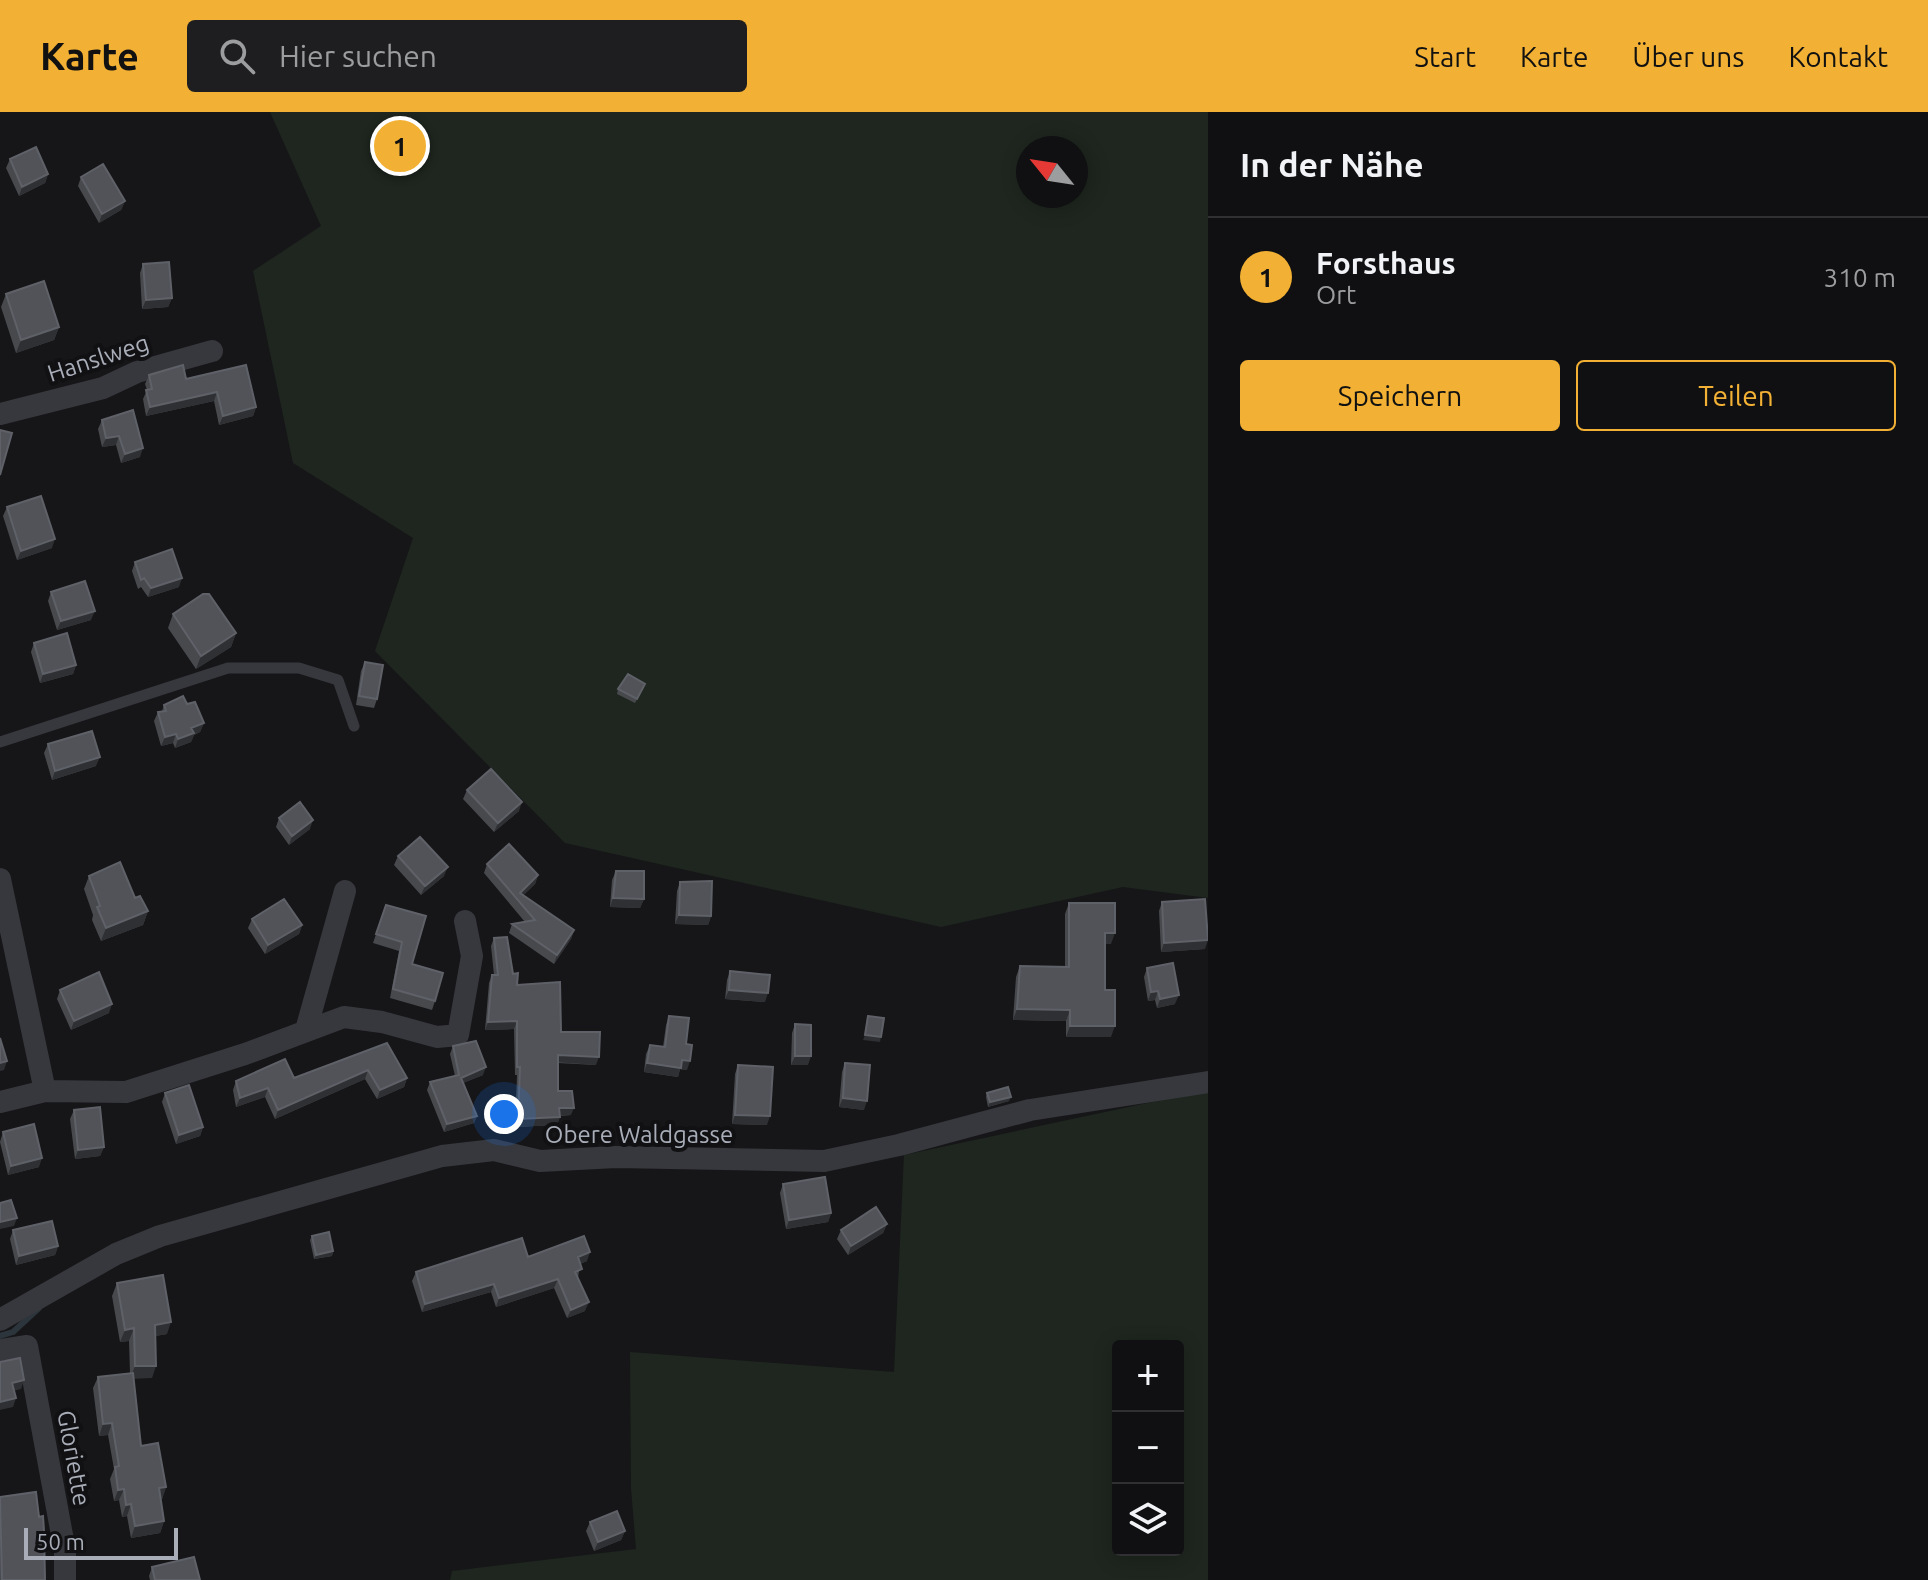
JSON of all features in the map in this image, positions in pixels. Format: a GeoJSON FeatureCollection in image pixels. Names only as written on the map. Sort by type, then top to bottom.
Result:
{"type":"FeatureCollection","features":[{"type":"Feature","properties":{"kind":"street","name":"Hanslweg"},"geometry":{"type":"LineString","coordinates":[[0,414],[103,388],[137,372],[212,351]]}},
{"type":"Feature","properties":{"kind":"street"},"geometry":{"type":"LineString","coordinates":[[0,879],[45,1091]]}},
{"type":"Feature","properties":{"kind":"street"},"geometry":{"type":"LineString","coordinates":[[306,1030],[345,891]]}},
{"type":"Feature","properties":{"kind":"street"},"geometry":{"type":"LineString","coordinates":[[0,1102],[45,1091],[126,1092],[245,1054],[344,1017],[382,1022],[437,1037],[458,1035],[472,956],[465,921]]}},
{"type":"Feature","properties":{"kind":"street","name":"Obere Waldgasse"},"geometry":{"type":"LineString","coordinates":[[0,1320],[116,1254],[160,1236],[442,1156],[494,1150],[540,1161],[616,1157],[824,1161],[899,1145],[1030,1110],[1208,1082]]}},
{"type":"Feature","properties":{"kind":"street","name":"Gloriette"},"geometry":{"type":"LineString","coordinates":[[0,1350],[27,1346],[65,1551],[65,1580]]}},
{"type":"Feature","properties":{"kind":"lane"},"geometry":{"type":"LineString","coordinates":[[0,742],[228,668],[299,668],[338,680],[354,726]]}},
{"type":"Feature","properties":{"kind":"shaded area"},"geometry":{"type":"Polygon","coordinates":[[[270,112],[1208,112],[1208,898],[1123,887],[941,927],[565,843],[375,651],[413,538],[293,463],[253,271],[321,226],[270,112]]]}},
{"type":"Feature","properties":{"kind":"shaded area"},"geometry":{"type":"Polygon","coordinates":[[[1208,1090],[1208,1580],[450,1580],[452,1571],[636,1549],[631,1488],[630,1352],[894,1372],[904,1155],[1208,1090]]]}},
{"type":"Feature","properties":{"kind":"building"},"geometry":{"type":"Polygon","coordinates":[[[410,118],[418,149],[397,153],[388,126],[410,118]]]}},
{"type":"Feature","properties":{"kind":"building"},"geometry":{"type":"Polygon","coordinates":[[[36,147],[48,174],[22,187],[10,159],[36,147]]]}},
{"type":"Feature","properties":{"kind":"building"},"geometry":{"type":"Polygon","coordinates":[[[103,164],[125,201],[102,214],[81,177],[103,164]]]}},
{"type":"Feature","properties":{"kind":"building"},"geometry":{"type":"Polygon","coordinates":[[[169,262],[172,298],[146,300],[143,264],[169,262]]]}},
{"type":"Feature","properties":{"kind":"building"},"geometry":{"type":"Polygon","coordinates":[[[44,281],[59,327],[21,340],[6,294],[44,281]]]}},
{"type":"Feature","properties":{"kind":"building"},"geometry":{"type":"Polygon","coordinates":[[[183,365],[186,379],[246,365],[256,407],[223,416],[217,392],[150,407],[146,390],[152,389],[149,375],[183,365]]]}},
{"type":"Feature","properties":{"kind":"building"},"geometry":{"type":"Polygon","coordinates":[[[133,410],[143,448],[125,454],[119,436],[106,438],[102,420],[133,410]]]}},
{"type":"Feature","properties":{"kind":"building"},"geometry":{"type":"Polygon","coordinates":[[[0,430],[12,433],[0,475],[0,430]]]}},
{"type":"Feature","properties":{"kind":"building"},"geometry":{"type":"Polygon","coordinates":[[[41,496],[55,539],[21,551],[7,507],[41,496]]]}},
{"type":"Feature","properties":{"kind":"building"},"geometry":{"type":"Polygon","coordinates":[[[172,549],[182,578],[151,588],[144,578],[141,580],[135,562],[172,549]]]}},
{"type":"Feature","properties":{"kind":"building"},"geometry":{"type":"Polygon","coordinates":[[[85,581],[95,611],[61,621],[51,592],[85,581]]]}},
{"type":"Feature","properties":{"kind":"building"},"geometry":{"type":"Polygon","coordinates":[[[203,594],[209,594],[236,633],[201,656],[173,614],[203,594]]]}},
{"type":"Feature","properties":{"kind":"building"},"geometry":{"type":"Polygon","coordinates":[[[67,633],[76,665],[43,674],[34,643],[67,633]]]}},
{"type":"Feature","properties":{"kind":"building"},"geometry":{"type":"Polygon","coordinates":[[[365,662],[383,665],[377,699],[359,696],[365,662]]]}},
{"type":"Feature","properties":{"kind":"building"},"geometry":{"type":"Polygon","coordinates":[[[628,674],[645,684],[637,699],[618,689],[628,674]]]}},
{"type":"Feature","properties":{"kind":"building"},"geometry":{"type":"Polygon","coordinates":[[[183,696],[187,704],[195,702],[204,723],[191,728],[194,733],[178,739],[176,734],[165,737],[158,712],[166,711],[164,705],[183,696]]]}},
{"type":"Feature","properties":{"kind":"building"},"geometry":{"type":"Polygon","coordinates":[[[92,731],[100,757],[55,771],[48,744],[92,731]]]}},
{"type":"Feature","properties":{"kind":"building"},"geometry":{"type":"Polygon","coordinates":[[[491,769],[522,802],[498,823],[467,790],[491,769]]]}},
{"type":"Feature","properties":{"kind":"building"},"geometry":{"type":"Polygon","coordinates":[[[300,802],[313,820],[292,836],[279,818],[300,802]]]}},
{"type":"Feature","properties":{"kind":"building"},"geometry":{"type":"Polygon","coordinates":[[[420,837],[448,867],[425,886],[398,856],[420,837]]]}},
{"type":"Feature","properties":{"kind":"building"},"geometry":{"type":"Polygon","coordinates":[[[509,844],[538,875],[520,893],[574,930],[557,955],[512,924],[535,920],[487,864],[509,844]]]}},
{"type":"Feature","properties":{"kind":"building"},"geometry":{"type":"Polygon","coordinates":[[[120,862],[135,898],[140,896],[148,911],[106,928],[89,876],[120,862]]]}},
{"type":"Feature","properties":{"kind":"building"},"geometry":{"type":"Polygon","coordinates":[[[616,871],[644,871],[644,899],[613,898],[616,871]]]}},
{"type":"Feature","properties":{"kind":"building"},"geometry":{"type":"Polygon","coordinates":[[[712,881],[711,916],[679,915],[680,882],[712,881]]]}},
{"type":"Feature","properties":{"kind":"building"},"geometry":{"type":"Polygon","coordinates":[[[284,899],[302,925],[268,945],[252,919],[284,899]]]}},
{"type":"Feature","properties":{"kind":"building"},"geometry":{"type":"Polygon","coordinates":[[[1205,899],[1208,940],[1164,943],[1162,902],[1205,899]]]}},
{"type":"Feature","properties":{"kind":"building"},"geometry":{"type":"Polygon","coordinates":[[[1069,903],[1115,903],[1115,933],[1105,933],[1105,990],[1115,990],[1115,1026],[1070,1026],[1070,1010],[1017,1009],[1020,966],[1069,967],[1069,903]]]}},
{"type":"Feature","properties":{"kind":"building"},"geometry":{"type":"Polygon","coordinates":[[[386,905],[426,916],[412,964],[443,973],[435,1001],[393,989],[402,942],[376,934],[386,905]]]}},
{"type":"Feature","properties":{"kind":"building"},"geometry":{"type":"Polygon","coordinates":[[[507,937],[513,974],[518,973],[517,985],[560,982],[561,1032],[600,1032],[599,1057],[558,1055],[558,1091],[572,1091],[574,1108],[559,1108],[560,1117],[518,1119],[520,1067],[517,1067],[517,1021],[488,1022],[492,975],[498,975],[494,938],[507,937]]]}},
{"type":"Feature","properties":{"kind":"building"},"geometry":{"type":"Polygon","coordinates":[[[1173,963],[1179,995],[1160,999],[1158,991],[1151,992],[1147,968],[1173,963]]]}},
{"type":"Feature","properties":{"kind":"building"},"geometry":{"type":"Polygon","coordinates":[[[730,971],[770,975],[768,993],[729,990],[730,971]]]}},
{"type":"Feature","properties":{"kind":"building"},"geometry":{"type":"Polygon","coordinates":[[[99,972],[112,1004],[74,1021],[60,990],[99,972]]]}},
{"type":"Feature","properties":{"kind":"building"},"geometry":{"type":"Polygon","coordinates":[[[669,1016],[689,1018],[686,1044],[692,1045],[690,1061],[682,1060],[681,1068],[647,1063],[650,1045],[665,1047],[669,1016]]]}},
{"type":"Feature","properties":{"kind":"building"},"geometry":{"type":"Polygon","coordinates":[[[868,1016],[884,1018],[881,1037],[865,1035],[868,1016]]]}},
{"type":"Feature","properties":{"kind":"building"},"geometry":{"type":"Polygon","coordinates":[[[795,1024],[811,1025],[811,1056],[795,1056],[795,1024]]]}},
{"type":"Feature","properties":{"kind":"building"},"geometry":{"type":"Polygon","coordinates":[[[0,1038],[7,1061],[0,1063],[0,1038]]]}},
{"type":"Feature","properties":{"kind":"building"},"geometry":{"type":"Polygon","coordinates":[[[476,1041],[486,1067],[461,1078],[477,1116],[447,1124],[430,1082],[459,1075],[453,1046],[476,1041]]]}},
{"type":"Feature","properties":{"kind":"building"},"geometry":{"type":"Polygon","coordinates":[[[387,1043],[407,1078],[380,1090],[368,1070],[278,1110],[268,1088],[240,1098],[236,1081],[285,1059],[294,1078],[387,1043]]]}},
{"type":"Feature","properties":{"kind":"building"},"geometry":{"type":"Polygon","coordinates":[[[845,1063],[870,1065],[867,1101],[843,1098],[845,1063]]]}},
{"type":"Feature","properties":{"kind":"building"},"geometry":{"type":"Polygon","coordinates":[[[738,1065],[773,1067],[770,1116],[735,1115],[738,1065]]]}},
{"type":"Feature","properties":{"kind":"building"},"geometry":{"type":"Polygon","coordinates":[[[189,1085],[203,1127],[179,1135],[165,1093],[189,1085]]]}},
{"type":"Feature","properties":{"kind":"building"},"geometry":{"type":"Polygon","coordinates":[[[1008,1087],[1011,1097],[990,1102],[987,1093],[1008,1087]]]}},
{"type":"Feature","properties":{"kind":"building"},"geometry":{"type":"Polygon","coordinates":[[[100,1107],[104,1147],[78,1150],[74,1110],[100,1107]]]}},
{"type":"Feature","properties":{"kind":"building"},"geometry":{"type":"Polygon","coordinates":[[[34,1124],[42,1158],[11,1166],[3,1132],[34,1124]]]}},
{"type":"Feature","properties":{"kind":"building"},"geometry":{"type":"Polygon","coordinates":[[[825,1177],[831,1213],[789,1220],[783,1184],[825,1177]]]}},
{"type":"Feature","properties":{"kind":"building"},"geometry":{"type":"Polygon","coordinates":[[[11,1200],[17,1218],[0,1222],[0,1203],[11,1200]]]}},
{"type":"Feature","properties":{"kind":"building"},"geometry":{"type":"Polygon","coordinates":[[[876,1207],[887,1224],[851,1246],[841,1230],[876,1207]]]}},
{"type":"Feature","properties":{"kind":"building"},"geometry":{"type":"Polygon","coordinates":[[[52,1221],[58,1246],[19,1256],[13,1230],[52,1221]]]}},
{"type":"Feature","properties":{"kind":"building"},"geometry":{"type":"Polygon","coordinates":[[[329,1232],[333,1251],[316,1255],[312,1236],[329,1232]]]}},
{"type":"Feature","properties":{"kind":"building"},"geometry":{"type":"Polygon","coordinates":[[[584,1236],[590,1252],[578,1257],[582,1269],[575,1272],[589,1302],[571,1310],[558,1279],[499,1298],[494,1284],[425,1304],[416,1272],[522,1238],[528,1257],[584,1236]]]}},
{"type":"Feature","properties":{"kind":"building"},"geometry":{"type":"Polygon","coordinates":[[[163,1275],[171,1322],[155,1325],[156,1366],[135,1366],[134,1328],[125,1330],[117,1283],[163,1275]]]}},
{"type":"Feature","properties":{"kind":"building"},"geometry":{"type":"Polygon","coordinates":[[[20,1358],[24,1380],[12,1383],[16,1398],[0,1402],[0,1362],[20,1358]]]}},
{"type":"Feature","properties":{"kind":"building"},"geometry":{"type":"Polygon","coordinates":[[[133,1373],[141,1446],[158,1443],[166,1487],[159,1488],[164,1521],[135,1526],[131,1504],[126,1505],[124,1489],[118,1490],[115,1467],[119,1466],[112,1423],[103,1424],[98,1377],[133,1373]]]}},
{"type":"Feature","properties":{"kind":"building"},"geometry":{"type":"Polygon","coordinates":[[[36,1492],[39,1517],[43,1516],[45,1580],[2,1580],[0,1497],[36,1492]]]}},
{"type":"Feature","properties":{"kind":"building"},"geometry":{"type":"Polygon","coordinates":[[[617,1511],[625,1531],[598,1542],[590,1522],[617,1511]]]}},
{"type":"Feature","properties":{"kind":"building"},"geometry":{"type":"Polygon","coordinates":[[[194,1557],[200,1580],[155,1580],[152,1567],[194,1557]]]}},
{"type":"Feature","properties":{"kind":"waterway"},"geometry":{"type":"LineString","coordinates":[[0,1336],[13,1332],[39,1308]]}},
{"type":"Feature","properties":{"kind":"place","name":"Forsthaus"},"geometry":{"type":"Point","coordinates":[400,146]}}]}
